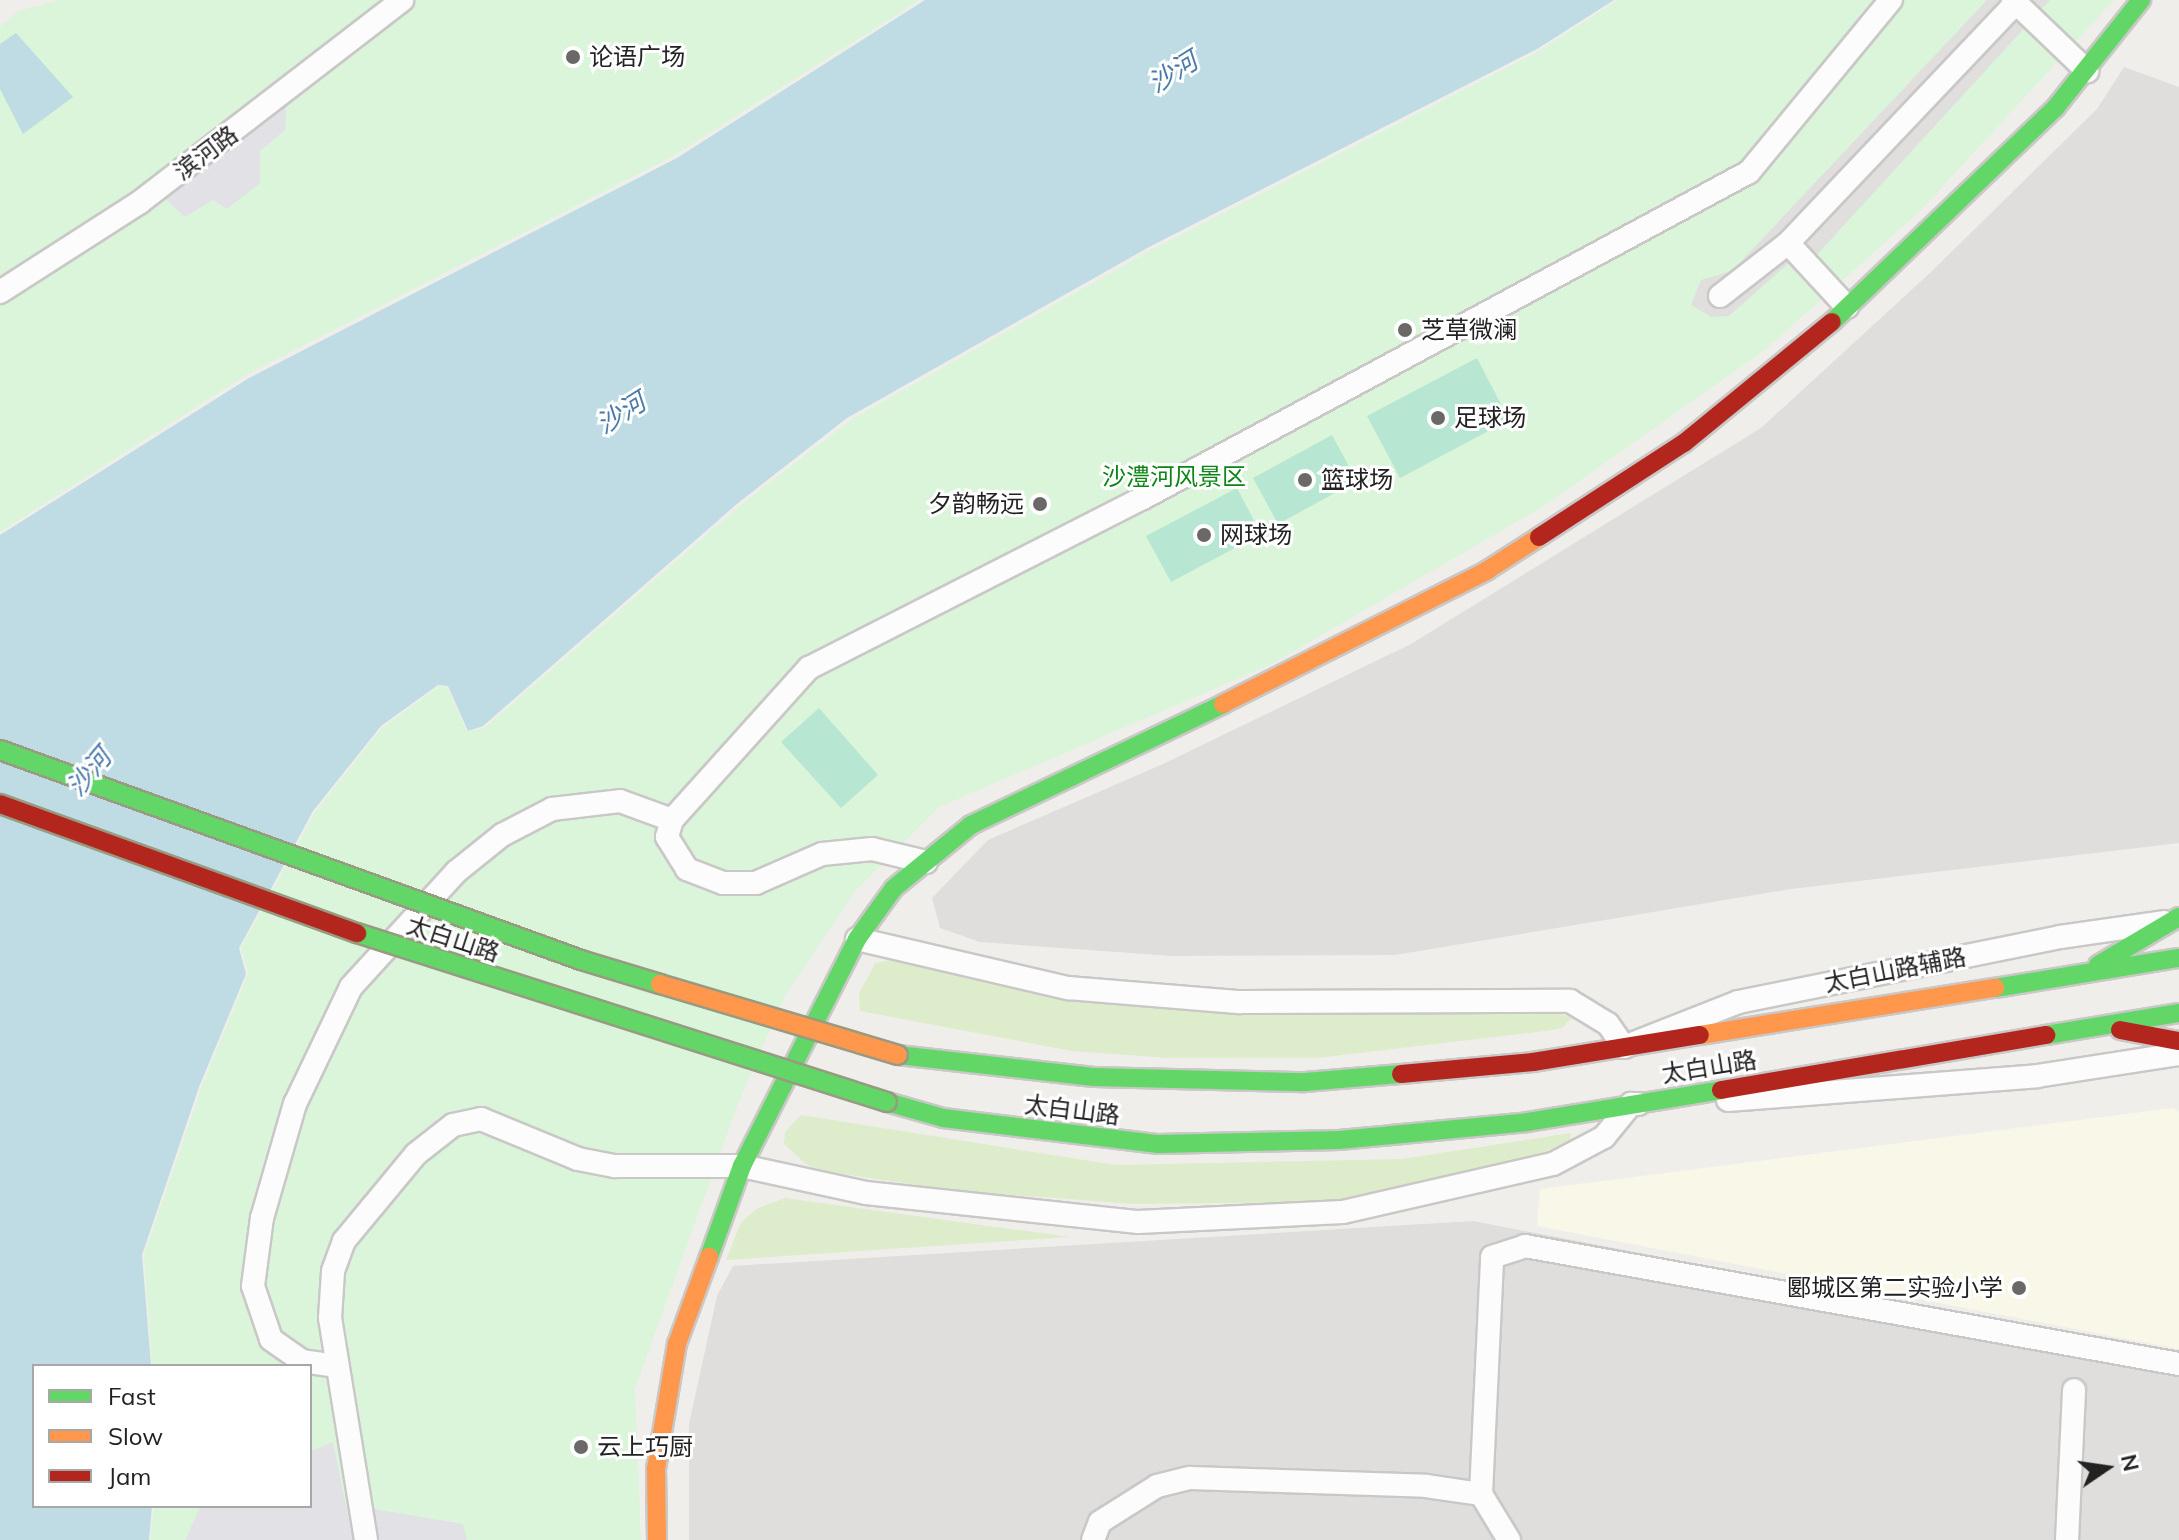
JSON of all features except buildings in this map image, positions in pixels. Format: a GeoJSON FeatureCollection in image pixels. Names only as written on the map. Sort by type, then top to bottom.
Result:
{"type":"FeatureCollection","features":[{"type":"Feature","properties":{"kind":"main road"},"geometry":{"type":"LineString","coordinates":[[657,1540],[656,1469],[677,1344],[742,1166],[857,939],[894,888],[971,825],[1348,644],[1486,571],[1684,443],[1807,346],[2056,107],[2141,0]]}},
{"type":"Feature","properties":{"kind":"main road","name":"太白山路"},"geometry":{"type":"LineString","coordinates":[[0,750],[581,960],[898,1055],[1094,1077],[1305,1082],[1533,1062],[2179,958]]}},
{"type":"Feature","properties":{"kind":"main road","name":"太白山路"},"geometry":{"type":"LineString","coordinates":[[0,804],[322,922],[887,1102],[943,1118],[1158,1144],[1339,1140],[1528,1122],[2179,1013]]}},
{"type":"Feature","properties":{"kind":"main road"},"geometry":{"type":"LineString","coordinates":[[2083,974],[2176,919]]}},
{"type":"Feature","properties":{"kind":"main road"},"geometry":{"type":"LineString","coordinates":[[2098,1026],[2179,1041]]}},
{"type":"Feature","properties":{"kind":"street","name":"滨河路"},"geometry":{"type":"LineString","coordinates":[[0,292],[140,202],[402,0]]}},
{"type":"Feature","properties":{"kind":"street"},"geometry":{"type":"LineString","coordinates":[[926,862],[872,849],[822,854],[756,883],[723,883],[687,869],[671,849],[667,837],[672,820],[809,668],[1168,484],[1749,172],[1891,0]]}},
{"type":"Feature","properties":{"kind":"street"},"geometry":{"type":"LineString","coordinates":[[1720,296],[1788,243],[2025,5],[2087,71]]}},
{"type":"Feature","properties":{"kind":"street"},"geometry":{"type":"LineString","coordinates":[[1788,243],[1847,307]]}},
{"type":"Feature","properties":{"kind":"street"},"geometry":{"type":"LineString","coordinates":[[337,1366],[302,1361],[271,1339],[253,1286],[262,1218],[295,1104],[351,987],[456,872],[502,835],[552,809],[620,801],[672,820]]}},
{"type":"Feature","properties":{"kind":"street","name":"太白山路辅路"},"geometry":{"type":"LineString","coordinates":[[1624,1047],[1738,1002],[2060,937],[2176,919]]}},
{"type":"Feature","properties":{"kind":"street"},"geometry":{"type":"LineString","coordinates":[[857,939],[1100,990],[1240,1002],[1570,1001],[1608,1024],[1624,1047]]}},
{"type":"Feature","properties":{"kind":"street"},"geometry":{"type":"LineString","coordinates":[[366,1540],[330,1318],[333,1271],[344,1241],[416,1154],[453,1125],[481,1119],[578,1159],[615,1166],[742,1166],[866,1193],[1138,1222],[1343,1212],[1553,1164],[1604,1137],[1631,1104],[1781,1098],[2022,1077],[2179,1054]]}},
{"type":"Feature","properties":{"kind":"street"},"geometry":{"type":"LineString","coordinates":[[1509,1540],[1481,1494],[1492,1257],[1525,1246],[2179,1364]]}},
{"type":"Feature","properties":{"kind":"street"},"geometry":{"type":"LineString","coordinates":[[2067,1540],[2074,1390]]}},
{"type":"Feature","properties":{"kind":"street"},"geometry":{"type":"LineString","coordinates":[[1093,1540],[1100,1522],[1145,1493],[1190,1478],[1426,1486],[1481,1494]]}},
{"type":"Feature","properties":{"kind":"shaded area"},"geometry":{"type":"Polygon","coordinates":[[[1987,0],[2050,0],[1803,270],[1790,262],[1729,316],[1711,317],[1691,305],[1701,280],[1732,271],[1987,0]]]}},
{"type":"Feature","properties":{"kind":"shaded area"},"geometry":{"type":"Polygon","coordinates":[[[2124,67],[2179,87],[2179,843],[1791,889],[1395,955],[1172,956],[980,942],[940,928],[932,898],[988,840],[1163,764],[1411,644],[1761,428],[1932,271],[2097,109],[2124,67]]]}},
{"type":"Feature","properties":{"kind":"shaded area"},"geometry":{"type":"Polygon","coordinates":[[[286,105],[285,130],[260,151],[260,183],[227,209],[213,200],[185,217],[164,198],[286,105]]]}},
{"type":"Feature","properties":{"kind":"shaded area","name":"郾城区第二实验小学"},"geometry":{"type":"Polygon","coordinates":[[[2173,1108],[2179,1112],[2179,1349],[1537,1226],[1540,1189],[2173,1108]]]}},
{"type":"Feature","properties":{"kind":"shaded area"},"geometry":{"type":"Polygon","coordinates":[[[1473,1221],[2172,1355],[2179,1366],[2179,1540],[689,1540],[689,1424],[717,1296],[733,1266],[1473,1221]]]}},
{"type":"Feature","properties":{"kind":"shaded area"},"geometry":{"type":"Polygon","coordinates":[[[333,1442],[353,1540],[185,1540],[200,1508],[312,1508],[312,1451],[333,1442]]]}},
{"type":"Feature","properties":{"kind":"shaded area"},"geometry":{"type":"Polygon","coordinates":[[[368,1508],[463,1524],[467,1540],[375,1540],[368,1508]]]}},
{"type":"Feature","properties":{"kind":"green space"},"geometry":{"type":"Polygon","coordinates":[[[59,0],[920,0],[673,156],[248,374],[0,532],[0,27],[18,11],[59,0]]]}},
{"type":"Feature","properties":{"kind":"green space","name":"沙澧河风景区"},"geometry":{"type":"Polygon","coordinates":[[[1618,0],[2114,0],[1921,210],[1766,349],[1547,504],[1272,664],[939,807],[856,890],[786,994],[739,1101],[635,1389],[641,1540],[150,1540],[154,1508],[312,1508],[312,1364],[152,1364],[144,1255],[202,1086],[248,974],[241,948],[315,812],[382,728],[439,686],[447,687],[467,732],[484,728],[742,504],[852,419],[1149,251],[1537,52],[1618,0]]]}},
{"type":"Feature","properties":{"kind":"green space","name":"足球场"},"geometry":{"type":"Polygon","coordinates":[[[1477,358],[1509,420],[1400,478],[1367,416],[1477,358]]]}},
{"type":"Feature","properties":{"kind":"green space","name":"篮球场"},"geometry":{"type":"Polygon","coordinates":[[[1332,435],[1357,481],[1278,524],[1253,478],[1332,435]]]}},
{"type":"Feature","properties":{"kind":"green space","name":"网球场"},"geometry":{"type":"Polygon","coordinates":[[[1237,488],[1261,534],[1171,582],[1146,536],[1237,488]]]}},
{"type":"Feature","properties":{"kind":"green space"},"geometry":{"type":"Polygon","coordinates":[[[819,708],[878,775],[841,808],[781,742],[819,708]]]}},
{"type":"Feature","properties":{"kind":"green space"},"geometry":{"type":"Polygon","coordinates":[[[895,959],[1078,1001],[1314,1015],[1552,1010],[1572,1018],[1562,1028],[1546,1031],[1317,1058],[1169,1058],[1072,1051],[860,1011],[859,994],[875,963],[895,959]]]}},
{"type":"Feature","properties":{"kind":"green space"},"geometry":{"type":"Polygon","coordinates":[[[801,1115],[1116,1165],[1402,1159],[1571,1133],[1570,1140],[1528,1160],[1328,1202],[1133,1204],[950,1190],[823,1171],[807,1165],[784,1144],[785,1132],[801,1115]]]}},
{"type":"Feature","properties":{"kind":"green space"},"geometry":{"type":"Polygon","coordinates":[[[785,1198],[1070,1237],[726,1260],[741,1222],[758,1208],[785,1198]]]}},
{"type":"Feature","properties":{"kind":"water","name":"沙河"},"geometry":{"type":"Polygon","coordinates":[[[925,0],[1614,0],[1537,49],[1149,247],[847,418],[738,503],[483,726],[468,731],[448,686],[438,685],[381,726],[313,811],[239,948],[246,974],[199,1087],[142,1255],[151,1364],[32,1364],[32,1508],[152,1508],[149,1540],[0,1540],[0,535],[249,378],[677,158],[925,0]]]}},
{"type":"Feature","properties":{"kind":"water"},"geometry":{"type":"Polygon","coordinates":[[[16,33],[73,97],[23,134],[0,89],[0,44],[16,33]]]}},
{"type":"Feature","properties":{"kind":"traffic: fast"},"geometry":{"type":"LineString","coordinates":[[1832,322],[2056,107],[2141,0]]}},
{"type":"Feature","properties":{"kind":"traffic: fast"},"geometry":{"type":"LineString","coordinates":[[709,1257],[742,1166],[857,939],[894,888],[971,825],[1223,704]]}},
{"type":"Feature","properties":{"kind":"traffic: fast"},"geometry":{"type":"LineString","coordinates":[[0,750],[581,960],[660,984]]}},
{"type":"Feature","properties":{"kind":"traffic: fast"},"geometry":{"type":"LineString","coordinates":[[2098,965],[2179,917]]}},
{"type":"Feature","properties":{"kind":"traffic: fast"},"geometry":{"type":"LineString","coordinates":[[357,933],[887,1102]]}},
{"type":"Feature","properties":{"kind":"traffic: fast"},"geometry":{"type":"LineString","coordinates":[[1995,988],[2179,958]]}},
{"type":"Feature","properties":{"kind":"traffic: fast"},"geometry":{"type":"LineString","coordinates":[[2046,1035],[2179,1013]]}},
{"type":"Feature","properties":{"kind":"traffic: fast"},"geometry":{"type":"LineString","coordinates":[[898,1055],[1094,1077],[1305,1082],[1401,1074]]}},
{"type":"Feature","properties":{"kind":"traffic: fast"},"geometry":{"type":"LineString","coordinates":[[887,1102],[943,1118],[1158,1144],[1339,1140],[1528,1122],[1721,1090]]}},
{"type":"Feature","properties":{"kind":"traffic: slow"},"geometry":{"type":"LineString","coordinates":[[1223,704],[1486,571],[1539,537]]}},
{"type":"Feature","properties":{"kind":"traffic: slow"},"geometry":{"type":"LineString","coordinates":[[660,984],[898,1055]]}},
{"type":"Feature","properties":{"kind":"traffic: slow"},"geometry":{"type":"LineString","coordinates":[[1700,1035],[1995,988]]}},
{"type":"Feature","properties":{"kind":"traffic: slow"},"geometry":{"type":"LineString","coordinates":[[657,1540],[656,1469],[677,1344],[709,1257]]}},
{"type":"Feature","properties":{"kind":"traffic: jam"},"geometry":{"type":"LineString","coordinates":[[1539,537],[1684,443],[1832,322]]}},
{"type":"Feature","properties":{"kind":"traffic: jam"},"geometry":{"type":"LineString","coordinates":[[0,804],[357,933]]}},
{"type":"Feature","properties":{"kind":"traffic: jam"},"geometry":{"type":"LineString","coordinates":[[2120,1030],[2179,1041]]}},
{"type":"Feature","properties":{"kind":"traffic: jam"},"geometry":{"type":"LineString","coordinates":[[1401,1074],[1533,1062],[1700,1035]]}},
{"type":"Feature","properties":{"kind":"traffic: jam"},"geometry":{"type":"LineString","coordinates":[[1721,1090],[2046,1035]]}},
{"type":"Feature","properties":{"kind":"place","name":"论语广场"},"geometry":{"type":"Point","coordinates":[573,57]}},
{"type":"Feature","properties":{"kind":"place","name":"芝草微澜"},"geometry":{"type":"Point","coordinates":[1405,330]}},
{"type":"Feature","properties":{"kind":"place","name":"足球场"},"geometry":{"type":"Point","coordinates":[1438,418]}},
{"type":"Feature","properties":{"kind":"place","name":"篮球场"},"geometry":{"type":"Point","coordinates":[1305,480]}},
{"type":"Feature","properties":{"kind":"place","name":"夕韵畅远"},"geometry":{"type":"Point","coordinates":[1040,504]}},
{"type":"Feature","properties":{"kind":"place","name":"网球场"},"geometry":{"type":"Point","coordinates":[1204,535]}},
{"type":"Feature","properties":{"kind":"place","name":"郾城区第二实验小学"},"geometry":{"type":"Point","coordinates":[2019,1288]}},
{"type":"Feature","properties":{"kind":"place","name":"云上巧厨"},"geometry":{"type":"Point","coordinates":[581,1447]}}]}
